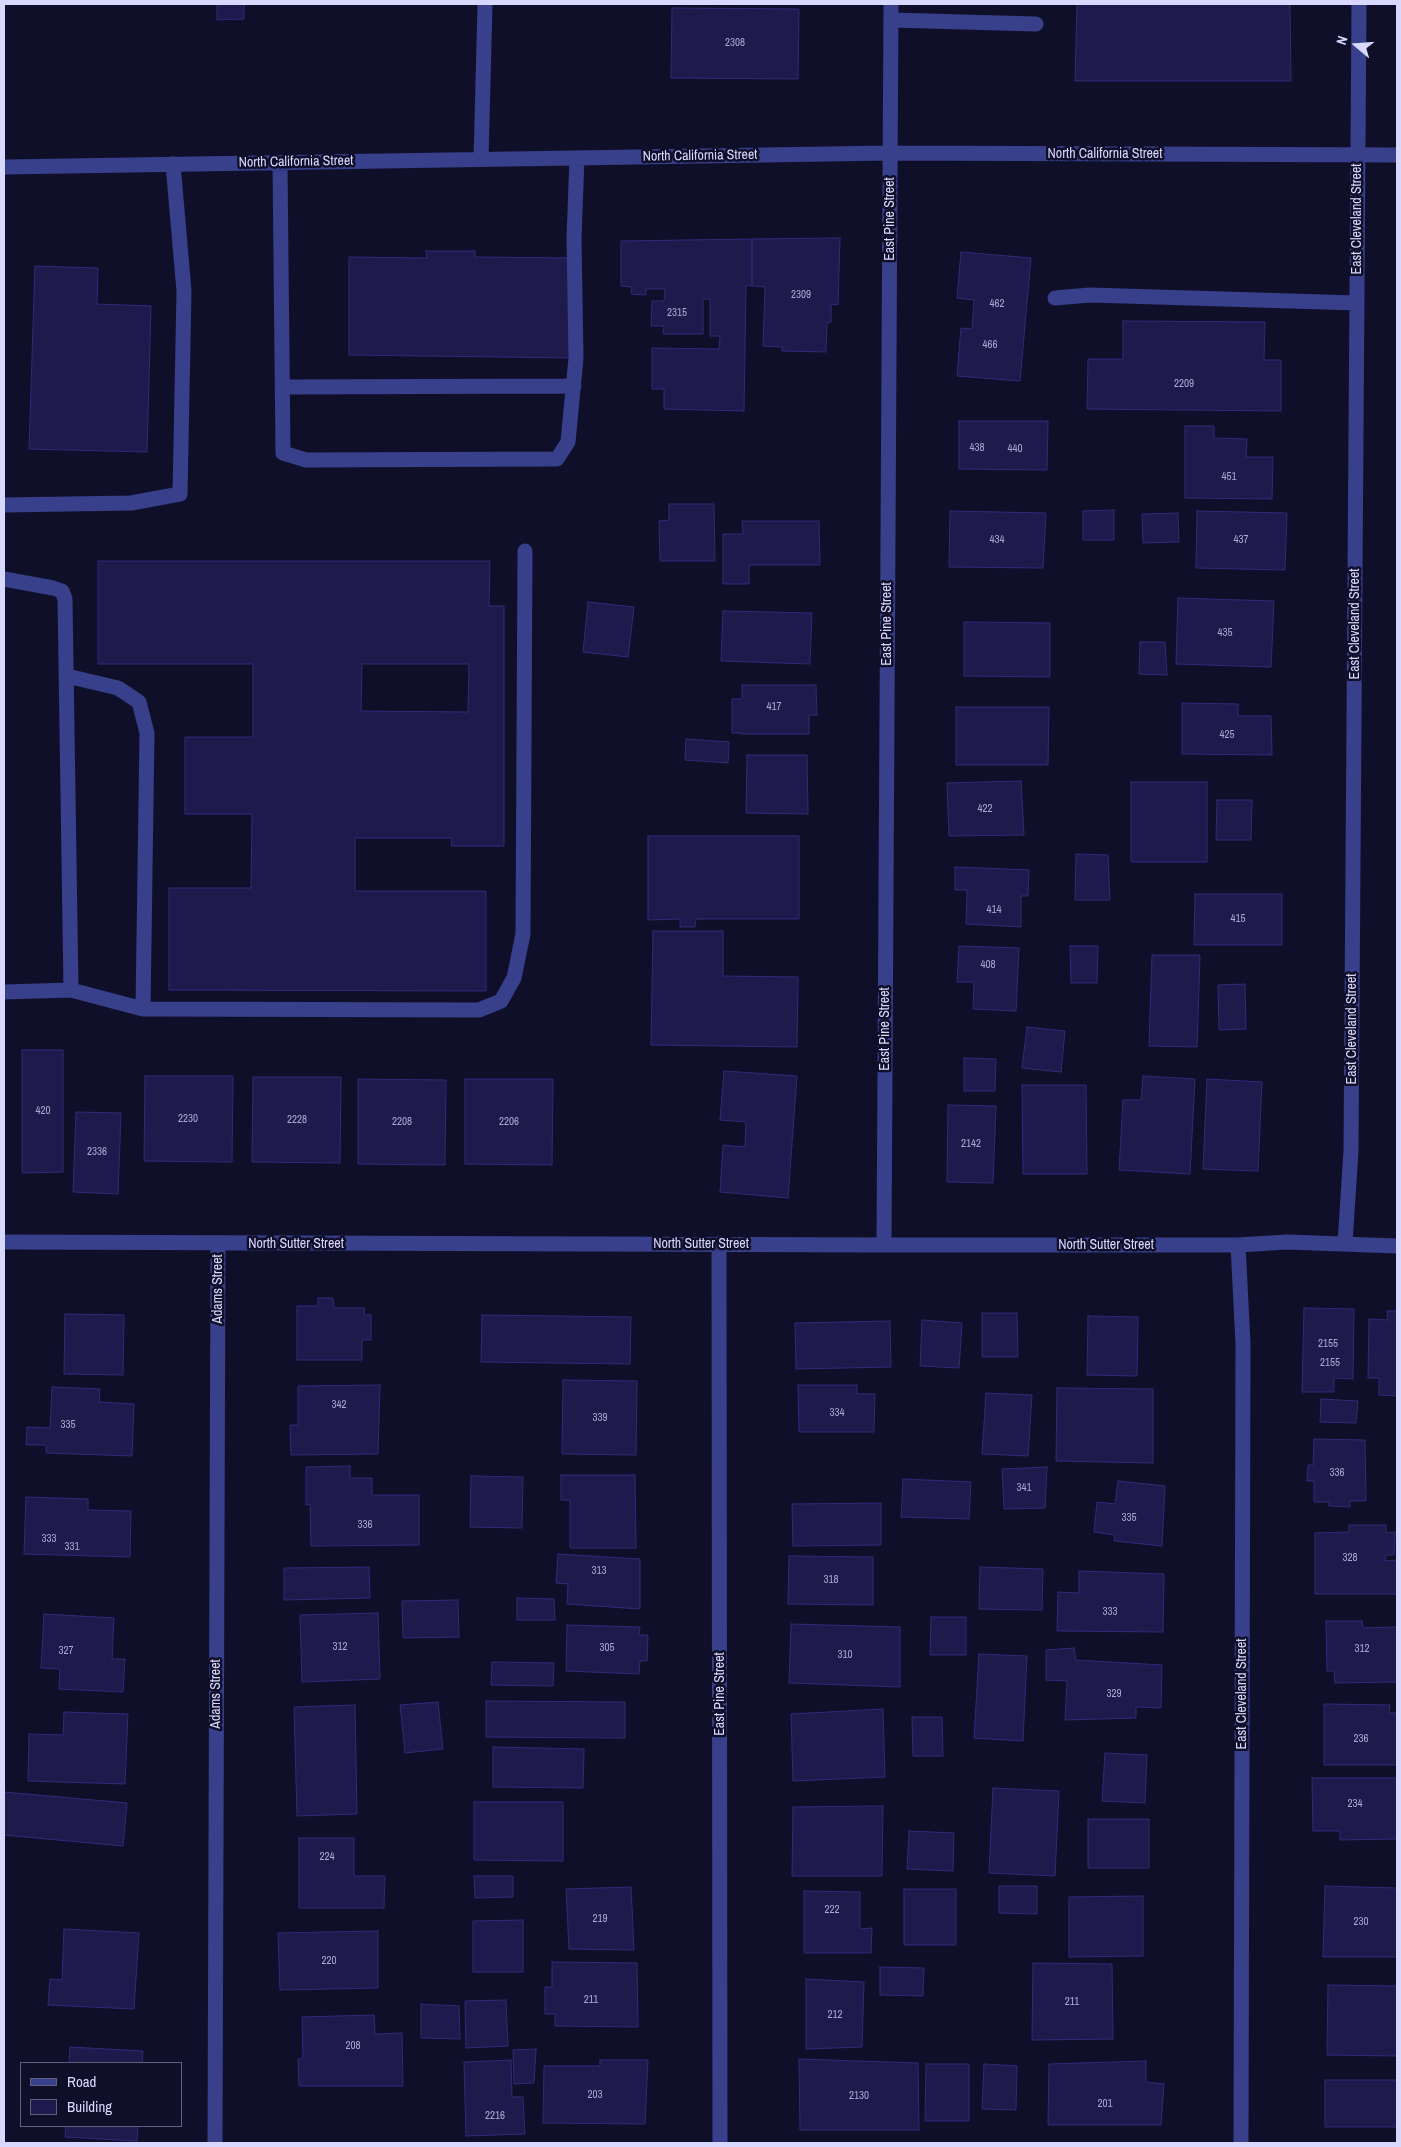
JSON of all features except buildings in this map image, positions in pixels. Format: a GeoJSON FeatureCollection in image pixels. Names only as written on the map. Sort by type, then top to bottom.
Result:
{"type":"FeatureCollection","features":[{"type":"Feature","properties":{"kind":"street"},"geometry":{"type":"LineString","coordinates":[[481,160],[486,4]]}},
{"type":"Feature","properties":{"kind":"street","name":"East Pine Street"},"geometry":{"type":"LineString","coordinates":[[884,1245],[891,4]]}},
{"type":"Feature","properties":{"kind":"street","name":"East Cleveland Street"},"geometry":{"type":"LineString","coordinates":[[1345,1243],[1351,1151],[1359,4]]}},
{"type":"Feature","properties":{"kind":"street"},"geometry":{"type":"LineString","coordinates":[[891,20],[1036,24]]}},
{"type":"Feature","properties":{"kind":"street","name":"North California Street"},"geometry":{"type":"LineString","coordinates":[[4,167],[890,153],[1397,155]]}},
{"type":"Feature","properties":{"kind":"street"},"geometry":{"type":"LineString","coordinates":[[280,163],[283,453],[306,460],[557,459],[568,442],[576,358],[574,238],[577,158]]}},
{"type":"Feature","properties":{"kind":"street"},"geometry":{"type":"LineString","coordinates":[[4,505],[131,504],[180,494],[184,291],[173,164]]}},
{"type":"Feature","properties":{"kind":"street"},"geometry":{"type":"LineString","coordinates":[[1055,298],[1090,295],[1357,303]]}},
{"type":"Feature","properties":{"kind":"street"},"geometry":{"type":"LineString","coordinates":[[282,387],[574,386]]}},
{"type":"Feature","properties":{"kind":"street"},"geometry":{"type":"LineString","coordinates":[[4,992],[71,990],[143,1009],[479,1010],[501,1001],[514,978],[523,934],[525,551]]}},
{"type":"Feature","properties":{"kind":"street"},"geometry":{"type":"LineString","coordinates":[[4,579],[54,588],[62,591],[65,599],[71,990]]}},
{"type":"Feature","properties":{"kind":"street"},"geometry":{"type":"LineString","coordinates":[[67,676],[118,688],[139,702],[147,733],[143,1009]]}},
{"type":"Feature","properties":{"kind":"street","name":"North Sutter Street"},"geometry":{"type":"LineString","coordinates":[[4,1242],[1238,1245],[1287,1242],[1397,1246]]}},
{"type":"Feature","properties":{"kind":"street","name":"Adams Street"},"geometry":{"type":"LineString","coordinates":[[215,2143],[218,1244]]}},
{"type":"Feature","properties":{"kind":"street","name":"East Pine Street"},"geometry":{"type":"LineString","coordinates":[[719,1244],[720,2143]]}},
{"type":"Feature","properties":{"kind":"street","name":"East Cleveland Street"},"geometry":{"type":"LineString","coordinates":[[1238,1245],[1243,1343],[1241,2143]]}}]}
